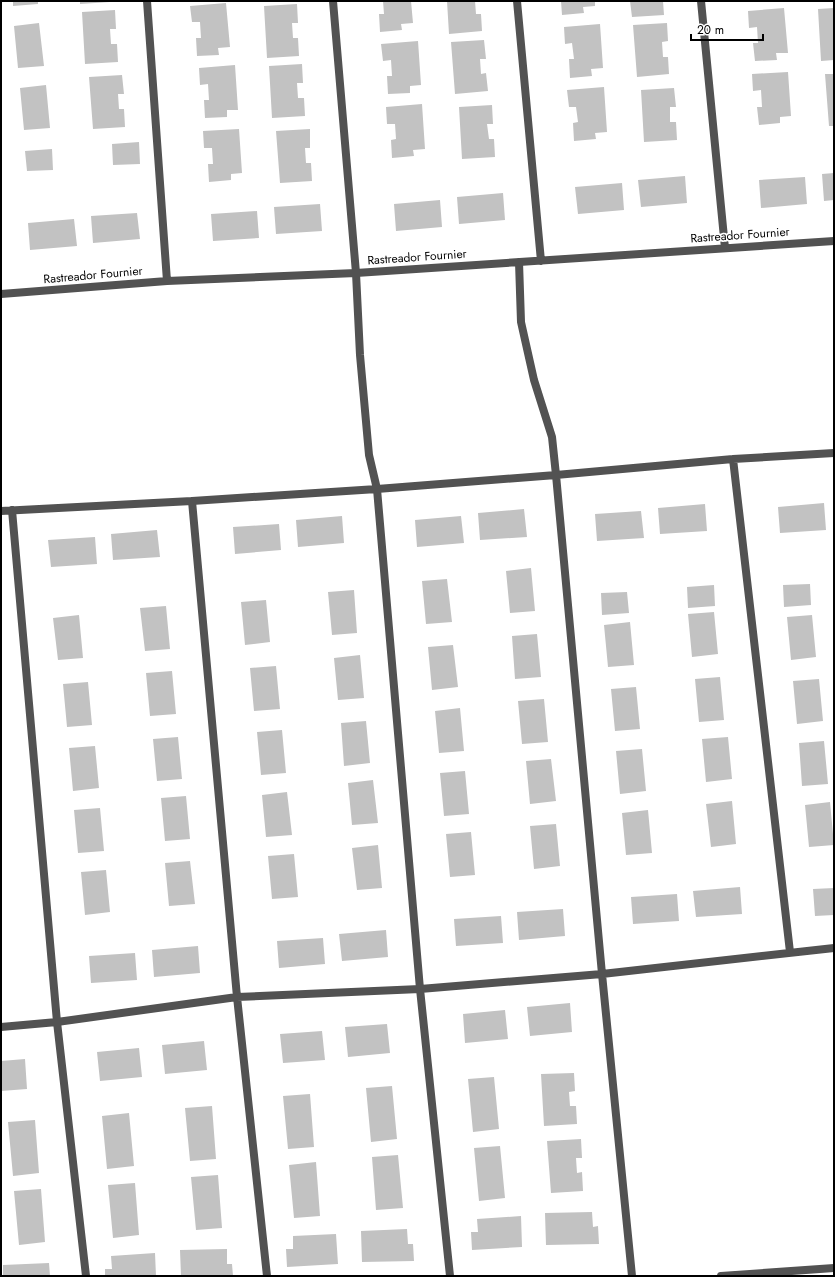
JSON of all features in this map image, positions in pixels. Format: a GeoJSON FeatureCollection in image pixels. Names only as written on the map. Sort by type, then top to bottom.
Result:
{"type":"FeatureCollection","features":[{"type":"Feature","properties":{"kind":"street"},"geometry":{"type":"LineString","coordinates":[[147,1],[167,281]]}},
{"type":"Feature","properties":{"kind":"street"},"geometry":{"type":"LineString","coordinates":[[333,1],[356,273],[360,355],[369,455],[377,489],[420,989],[450,1276]]}},
{"type":"Feature","properties":{"kind":"street"},"geometry":{"type":"LineString","coordinates":[[517,1],[541,261]]}},
{"type":"Feature","properties":{"kind":"street"},"geometry":{"type":"LineString","coordinates":[[701,1],[725,248]]}},
{"type":"Feature","properties":{"kind":"street","name":"Rastreador Fournier"},"geometry":{"type":"LineString","coordinates":[[1,294],[167,281],[356,273],[834,241]]}},
{"type":"Feature","properties":{"kind":"street"},"geometry":{"type":"LineString","coordinates":[[519,262],[521,322],[534,380],[552,437],[632,1276]]}},
{"type":"Feature","properties":{"kind":"street"},"geometry":{"type":"LineString","coordinates":[[1,511],[377,489],[733,459],[834,453]]}},
{"type":"Feature","properties":{"kind":"street"},"geometry":{"type":"LineString","coordinates":[[733,459],[790,952]]}},
{"type":"Feature","properties":{"kind":"street"},"geometry":{"type":"LineString","coordinates":[[192,501],[237,997],[267,1276]]}},
{"type":"Feature","properties":{"kind":"street"},"geometry":{"type":"LineString","coordinates":[[12,510],[57,1022],[86,1276]]}},
{"type":"Feature","properties":{"kind":"street"},"geometry":{"type":"LineString","coordinates":[[1,1027],[57,1022],[237,997],[420,989],[602,974],[834,948]]}},
{"type":"Feature","properties":{"kind":"street"},"geometry":{"type":"LineString","coordinates":[[721,1276],[834,1268]]}},
{"type":"Feature","properties":{"kind":"building"},"geometry":{"type":"Polygon","coordinates":[[[13,1],[38,1],[38,4],[13,6],[13,1]]]}},
{"type":"Feature","properties":{"kind":"building"},"geometry":{"type":"Polygon","coordinates":[[[80,1],[110,1],[110,2],[80,4],[80,1]]]}},
{"type":"Feature","properties":{"kind":"building"},"geometry":{"type":"Polygon","coordinates":[[[383,1],[411,1],[413,23],[401,24],[402,30],[380,32],[379,14],[384,14],[383,1]]]}},
{"type":"Feature","properties":{"kind":"building"},"geometry":{"type":"Polygon","coordinates":[[[447,1],[475,1],[476,14],[481,14],[482,31],[449,34],[447,1]]]}},
{"type":"Feature","properties":{"kind":"building"},"geometry":{"type":"Polygon","coordinates":[[[561,1],[595,1],[595,6],[583,7],[584,13],[562,15],[561,1]]]}},
{"type":"Feature","properties":{"kind":"building"},"geometry":{"type":"Polygon","coordinates":[[[630,1],[663,1],[664,15],[632,17],[630,1]]]}},
{"type":"Feature","properties":{"kind":"building"},"geometry":{"type":"Polygon","coordinates":[[[226,3],[230,47],[218,48],[219,55],[197,56],[196,38],[201,38],[200,22],[192,22],[190,6],[226,3]]]}},
{"type":"Feature","properties":{"kind":"building"},"geometry":{"type":"Polygon","coordinates":[[[297,4],[298,23],[292,23],[293,38],[298,38],[299,56],[267,58],[264,6],[297,4]]]}},
{"type":"Feature","properties":{"kind":"building"},"geometry":{"type":"Polygon","coordinates":[[[784,8],[788,53],[776,53],[777,60],[755,61],[753,43],[758,43],[757,27],[749,28],[748,11],[784,8]]]}},
{"type":"Feature","properties":{"kind":"building"},"geometry":{"type":"Polygon","coordinates":[[[834,8],[834,60],[821,61],[818,9],[834,8]]]}},
{"type":"Feature","properties":{"kind":"building"},"geometry":{"type":"Polygon","coordinates":[[[115,10],[116,29],[110,29],[111,44],[117,44],[118,62],[85,64],[82,12],[115,10]]]}},
{"type":"Feature","properties":{"kind":"building"},"geometry":{"type":"Polygon","coordinates":[[[39,23],[44,66],[18,68],[14,26],[39,23]]]}},
{"type":"Feature","properties":{"kind":"building"},"geometry":{"type":"Polygon","coordinates":[[[667,23],[668,41],[662,42],[663,57],[668,57],[669,74],[637,77],[633,25],[667,23]]]}},
{"type":"Feature","properties":{"kind":"building"},"geometry":{"type":"Polygon","coordinates":[[[600,24],[603,68],[591,69],[592,76],[570,78],[569,59],[574,59],[572,43],[565,44],[564,27],[600,24]]]}},
{"type":"Feature","properties":{"kind":"building"},"geometry":{"type":"Polygon","coordinates":[[[484,40],[486,59],[480,59],[481,74],[486,73],[488,91],[455,94],[451,42],[484,40]]]}},
{"type":"Feature","properties":{"kind":"building"},"geometry":{"type":"Polygon","coordinates":[[[418,41],[421,85],[410,86],[410,93],[388,94],[387,76],[392,76],[391,60],[383,61],[381,44],[418,41]]]}},
{"type":"Feature","properties":{"kind":"building"},"geometry":{"type":"Polygon","coordinates":[[[302,64],[303,83],[297,83],[298,98],[304,98],[305,116],[272,118],[269,66],[302,64]]]}},
{"type":"Feature","properties":{"kind":"building"},"geometry":{"type":"Polygon","coordinates":[[[235,65],[238,110],[227,110],[227,117],[205,118],[204,100],[209,100],[208,84],[200,85],[199,68],[235,65]]]}},
{"type":"Feature","properties":{"kind":"building"},"geometry":{"type":"Polygon","coordinates":[[[788,72],[791,116],[780,117],[780,123],[759,125],[757,107],[762,107],[761,90],[753,91],[752,74],[788,72]]]}},
{"type":"Feature","properties":{"kind":"building"},"geometry":{"type":"Polygon","coordinates":[[[825,74],[834,74],[834,126],[829,126],[825,74]]]}},
{"type":"Feature","properties":{"kind":"building"},"geometry":{"type":"Polygon","coordinates":[[[122,75],[124,94],[118,94],[119,109],[124,109],[125,127],[93,129],[89,77],[122,75]]]}},
{"type":"Feature","properties":{"kind":"building"},"geometry":{"type":"Polygon","coordinates":[[[46,85],[50,128],[24,130],[20,88],[46,85]]]}},
{"type":"Feature","properties":{"kind":"building"},"geometry":{"type":"Polygon","coordinates":[[[604,87],[607,132],[595,133],[596,139],[574,141],[573,123],[578,122],[576,107],[569,107],[567,90],[604,87]]]}},
{"type":"Feature","properties":{"kind":"building"},"geometry":{"type":"Polygon","coordinates":[[[674,88],[676,107],[670,107],[670,122],[676,122],[677,140],[644,142],[641,90],[674,88]]]}},
{"type":"Feature","properties":{"kind":"building"},"geometry":{"type":"Polygon","coordinates":[[[422,104],[425,149],[413,150],[414,156],[392,158],[391,140],[396,139],[395,124],[387,124],[386,107],[422,104]]]}},
{"type":"Feature","properties":{"kind":"building"},"geometry":{"type":"Polygon","coordinates":[[[492,105],[493,124],[487,124],[489,139],[494,139],[495,157],[462,159],[459,107],[492,105]]]}},
{"type":"Feature","properties":{"kind":"building"},"geometry":{"type":"Polygon","coordinates":[[[239,129],[242,173],[231,174],[231,180],[209,182],[208,164],[213,164],[212,148],[204,148],[203,131],[239,129]]]}},
{"type":"Feature","properties":{"kind":"building"},"geometry":{"type":"Polygon","coordinates":[[[310,129],[310,148],[305,148],[306,163],[311,163],[312,181],[280,183],[276,131],[310,129]]]}},
{"type":"Feature","properties":{"kind":"building"},"geometry":{"type":"Polygon","coordinates":[[[139,142],[140,164],[113,165],[112,144],[139,142]]]}},
{"type":"Feature","properties":{"kind":"building"},"geometry":{"type":"Polygon","coordinates":[[[52,149],[53,170],[27,171],[25,151],[52,149]]]}},
{"type":"Feature","properties":{"kind":"building"},"geometry":{"type":"Polygon","coordinates":[[[834,173],[834,200],[824,201],[822,174],[834,173]]]}},
{"type":"Feature","properties":{"kind":"building"},"geometry":{"type":"Polygon","coordinates":[[[685,176],[687,203],[641,207],[638,180],[685,176]]]}},
{"type":"Feature","properties":{"kind":"building"},"geometry":{"type":"Polygon","coordinates":[[[805,177],[807,204],[761,208],[759,180],[805,177]]]}},
{"type":"Feature","properties":{"kind":"building"},"geometry":{"type":"Polygon","coordinates":[[[622,183],[624,210],[578,214],[575,187],[622,183]]]}},
{"type":"Feature","properties":{"kind":"building"},"geometry":{"type":"Polygon","coordinates":[[[503,193],[505,220],[459,224],[457,197],[503,193]]]}},
{"type":"Feature","properties":{"kind":"building"},"geometry":{"type":"Polygon","coordinates":[[[440,200],[442,227],[396,231],[394,204],[440,200]]]}},
{"type":"Feature","properties":{"kind":"building"},"geometry":{"type":"Polygon","coordinates":[[[320,204],[322,231],[276,234],[274,207],[320,204]]]}},
{"type":"Feature","properties":{"kind":"building"},"geometry":{"type":"Polygon","coordinates":[[[257,211],[259,238],[213,241],[211,214],[257,211]]]}},
{"type":"Feature","properties":{"kind":"building"},"geometry":{"type":"Polygon","coordinates":[[[137,213],[140,239],[93,243],[91,216],[137,213]]]}},
{"type":"Feature","properties":{"kind":"building"},"geometry":{"type":"Polygon","coordinates":[[[74,219],[77,246],[30,250],[28,223],[74,219]]]}},
{"type":"Feature","properties":{"kind":"building"},"geometry":{"type":"Polygon","coordinates":[[[824,503],[826,530],[780,533],[778,507],[824,503]]]}},
{"type":"Feature","properties":{"kind":"building"},"geometry":{"type":"Polygon","coordinates":[[[705,504],[707,531],[660,534],[658,508],[705,504]]]}},
{"type":"Feature","properties":{"kind":"building"},"geometry":{"type":"Polygon","coordinates":[[[524,509],[527,537],[480,540],[478,513],[524,509]]]}},
{"type":"Feature","properties":{"kind":"building"},"geometry":{"type":"Polygon","coordinates":[[[641,511],[644,538],[597,541],[595,514],[641,511]]]}},
{"type":"Feature","properties":{"kind":"building"},"geometry":{"type":"Polygon","coordinates":[[[342,516],[344,543],[298,547],[296,520],[342,516]]]}},
{"type":"Feature","properties":{"kind":"building"},"geometry":{"type":"Polygon","coordinates":[[[461,516],[464,543],[417,547],[415,520],[461,516]]]}},
{"type":"Feature","properties":{"kind":"building"},"geometry":{"type":"Polygon","coordinates":[[[279,524],[281,550],[235,554],[233,527],[279,524]]]}},
{"type":"Feature","properties":{"kind":"building"},"geometry":{"type":"Polygon","coordinates":[[[157,530],[160,557],[113,560],[111,534],[157,530]]]}},
{"type":"Feature","properties":{"kind":"building"},"geometry":{"type":"Polygon","coordinates":[[[95,537],[97,564],[51,567],[48,540],[95,537]]]}},
{"type":"Feature","properties":{"kind":"building"},"geometry":{"type":"Polygon","coordinates":[[[531,568],[535,611],[510,613],[506,571],[531,568]]]}},
{"type":"Feature","properties":{"kind":"building"},"geometry":{"type":"Polygon","coordinates":[[[447,579],[452,622],[426,624],[422,581],[447,579]]]}},
{"type":"Feature","properties":{"kind":"building"},"geometry":{"type":"Polygon","coordinates":[[[810,584],[811,605],[784,607],[783,585],[810,584]]]}},
{"type":"Feature","properties":{"kind":"building"},"geometry":{"type":"Polygon","coordinates":[[[714,585],[715,606],[688,608],[687,587],[714,585]]]}},
{"type":"Feature","properties":{"kind":"building"},"geometry":{"type":"Polygon","coordinates":[[[354,590],[357,633],[332,635],[328,592],[354,590]]]}},
{"type":"Feature","properties":{"kind":"building"},"geometry":{"type":"Polygon","coordinates":[[[627,592],[629,613],[602,615],[601,593],[627,592]]]}},
{"type":"Feature","properties":{"kind":"building"},"geometry":{"type":"Polygon","coordinates":[[[266,600],[270,642],[245,645],[241,602],[266,600]]]}},
{"type":"Feature","properties":{"kind":"building"},"geometry":{"type":"Polygon","coordinates":[[[166,606],[170,649],[145,651],[140,608],[166,606]]]}},
{"type":"Feature","properties":{"kind":"building"},"geometry":{"type":"Polygon","coordinates":[[[714,612],[718,654],[692,657],[688,614],[714,612]]]}},
{"type":"Feature","properties":{"kind":"building"},"geometry":{"type":"Polygon","coordinates":[[[79,615],[83,658],[58,660],[53,618],[79,615]]]}},
{"type":"Feature","properties":{"kind":"building"},"geometry":{"type":"Polygon","coordinates":[[[812,615],[816,657],[791,660],[787,617],[812,615]]]}},
{"type":"Feature","properties":{"kind":"building"},"geometry":{"type":"Polygon","coordinates":[[[630,622],[634,665],[608,667],[604,625],[630,622]]]}},
{"type":"Feature","properties":{"kind":"building"},"geometry":{"type":"Polygon","coordinates":[[[537,634],[541,677],[515,679],[512,636],[537,634]]]}},
{"type":"Feature","properties":{"kind":"building"},"geometry":{"type":"Polygon","coordinates":[[[453,645],[458,687],[432,690],[428,647],[453,645]]]}},
{"type":"Feature","properties":{"kind":"building"},"geometry":{"type":"Polygon","coordinates":[[[360,655],[364,698],[338,700],[334,658],[360,655]]]}},
{"type":"Feature","properties":{"kind":"building"},"geometry":{"type":"Polygon","coordinates":[[[276,666],[280,709],[254,711],[250,668],[276,666]]]}},
{"type":"Feature","properties":{"kind":"building"},"geometry":{"type":"Polygon","coordinates":[[[172,671],[176,714],[150,716],[146,673],[172,671]]]}},
{"type":"Feature","properties":{"kind":"building"},"geometry":{"type":"Polygon","coordinates":[[[720,677],[724,720],[699,722],[695,679],[720,677]]]}},
{"type":"Feature","properties":{"kind":"building"},"geometry":{"type":"Polygon","coordinates":[[[819,679],[823,721],[797,724],[793,681],[819,679]]]}},
{"type":"Feature","properties":{"kind":"building"},"geometry":{"type":"Polygon","coordinates":[[[88,682],[92,725],[67,727],[63,684],[88,682]]]}},
{"type":"Feature","properties":{"kind":"building"},"geometry":{"type":"Polygon","coordinates":[[[636,687],[640,729],[615,731],[611,689],[636,687]]]}},
{"type":"Feature","properties":{"kind":"building"},"geometry":{"type":"Polygon","coordinates":[[[544,699],[548,742],[522,744],[518,701],[544,699]]]}},
{"type":"Feature","properties":{"kind":"building"},"geometry":{"type":"Polygon","coordinates":[[[460,708],[464,751],[439,753],[435,711],[460,708]]]}},
{"type":"Feature","properties":{"kind":"building"},"geometry":{"type":"Polygon","coordinates":[[[366,721],[370,763],[344,766],[341,723],[366,721]]]}},
{"type":"Feature","properties":{"kind":"building"},"geometry":{"type":"Polygon","coordinates":[[[282,730],[286,773],[261,775],[257,732],[282,730]]]}},
{"type":"Feature","properties":{"kind":"building"},"geometry":{"type":"Polygon","coordinates":[[[178,737],[182,779],[157,781],[153,739],[178,737]]]}},
{"type":"Feature","properties":{"kind":"building"},"geometry":{"type":"Polygon","coordinates":[[[728,737],[732,779],[706,782],[702,739],[728,737]]]}},
{"type":"Feature","properties":{"kind":"building"},"geometry":{"type":"Polygon","coordinates":[[[824,741],[828,784],[802,786],[799,743],[824,741]]]}},
{"type":"Feature","properties":{"kind":"building"},"geometry":{"type":"Polygon","coordinates":[[[95,746],[99,788],[73,791],[69,748],[95,746]]]}},
{"type":"Feature","properties":{"kind":"building"},"geometry":{"type":"Polygon","coordinates":[[[642,749],[646,791],[620,794],[616,751],[642,749]]]}},
{"type":"Feature","properties":{"kind":"building"},"geometry":{"type":"Polygon","coordinates":[[[551,759],[556,801],[530,804],[526,761],[551,759]]]}},
{"type":"Feature","properties":{"kind":"building"},"geometry":{"type":"Polygon","coordinates":[[[465,771],[469,814],[444,816],[440,773],[465,771]]]}},
{"type":"Feature","properties":{"kind":"building"},"geometry":{"type":"Polygon","coordinates":[[[373,780],[378,823],[352,825],[348,783],[373,780]]]}},
{"type":"Feature","properties":{"kind":"building"},"geometry":{"type":"Polygon","coordinates":[[[287,792],[292,835],[266,837],[262,795],[287,792]]]}},
{"type":"Feature","properties":{"kind":"building"},"geometry":{"type":"Polygon","coordinates":[[[186,796],[190,839],[165,841],[161,798],[186,796]]]}},
{"type":"Feature","properties":{"kind":"building"},"geometry":{"type":"Polygon","coordinates":[[[732,801],[736,844],[711,847],[706,804],[732,801]]]}},
{"type":"Feature","properties":{"kind":"building"},"geometry":{"type":"Polygon","coordinates":[[[830,802],[834,845],[809,847],[805,805],[830,802]]]}},
{"type":"Feature","properties":{"kind":"building"},"geometry":{"type":"Polygon","coordinates":[[[100,808],[104,851],[78,853],[74,810],[100,808]]]}},
{"type":"Feature","properties":{"kind":"building"},"geometry":{"type":"Polygon","coordinates":[[[648,810],[652,853],[626,855],[622,813],[648,810]]]}},
{"type":"Feature","properties":{"kind":"building"},"geometry":{"type":"Polygon","coordinates":[[[556,824],[560,866],[534,869],[530,826],[556,824]]]}},
{"type":"Feature","properties":{"kind":"building"},"geometry":{"type":"Polygon","coordinates":[[[471,832],[475,875],[450,877],[446,834],[471,832]]]}},
{"type":"Feature","properties":{"kind":"building"},"geometry":{"type":"Polygon","coordinates":[[[378,845],[382,888],[357,890],[352,848],[378,845]]]}},
{"type":"Feature","properties":{"kind":"building"},"geometry":{"type":"Polygon","coordinates":[[[294,854],[298,897],[272,899],[268,856],[294,854]]]}},
{"type":"Feature","properties":{"kind":"building"},"geometry":{"type":"Polygon","coordinates":[[[190,861],[195,904],[169,906],[165,863],[190,861]]]}},
{"type":"Feature","properties":{"kind":"building"},"geometry":{"type":"Polygon","coordinates":[[[106,870],[110,912],[85,915],[81,872],[106,870]]]}},
{"type":"Feature","properties":{"kind":"building"},"geometry":{"type":"Polygon","coordinates":[[[740,887],[742,914],[696,917],[693,891],[740,887]]]}},
{"type":"Feature","properties":{"kind":"building"},"geometry":{"type":"Polygon","coordinates":[[[834,888],[834,915],[815,916],[813,889],[834,888]]]}},
{"type":"Feature","properties":{"kind":"building"},"geometry":{"type":"Polygon","coordinates":[[[677,894],[679,921],[633,924],[631,897],[677,894]]]}},
{"type":"Feature","properties":{"kind":"building"},"geometry":{"type":"Polygon","coordinates":[[[563,909],[565,936],[519,940],[517,912],[563,909]]]}},
{"type":"Feature","properties":{"kind":"building"},"geometry":{"type":"Polygon","coordinates":[[[501,916],[503,943],[456,946],[454,919],[501,916]]]}},
{"type":"Feature","properties":{"kind":"building"},"geometry":{"type":"Polygon","coordinates":[[[386,930],[388,957],[342,961],[339,934],[386,930]]]}},
{"type":"Feature","properties":{"kind":"building"},"geometry":{"type":"Polygon","coordinates":[[[323,938],[325,964],[279,968],[277,941],[323,938]]]}},
{"type":"Feature","properties":{"kind":"building"},"geometry":{"type":"Polygon","coordinates":[[[198,946],[200,973],[154,977],[152,950],[198,946]]]}},
{"type":"Feature","properties":{"kind":"building"},"geometry":{"type":"Polygon","coordinates":[[[135,953],[137,980],[91,983],[89,956],[135,953]]]}},
{"type":"Feature","properties":{"kind":"building"},"geometry":{"type":"Polygon","coordinates":[[[570,1003],[572,1032],[530,1036],[527,1007],[570,1003]]]}},
{"type":"Feature","properties":{"kind":"building"},"geometry":{"type":"Polygon","coordinates":[[[505,1010],[508,1039],[465,1043],[463,1014],[505,1010]]]}},
{"type":"Feature","properties":{"kind":"building"},"geometry":{"type":"Polygon","coordinates":[[[387,1024],[390,1053],[348,1057],[345,1027],[387,1024]]]}},
{"type":"Feature","properties":{"kind":"building"},"geometry":{"type":"Polygon","coordinates":[[[322,1031],[325,1060],[283,1063],[280,1034],[322,1031]]]}},
{"type":"Feature","properties":{"kind":"building"},"geometry":{"type":"Polygon","coordinates":[[[204,1041],[207,1070],[165,1074],[162,1045],[204,1041]]]}},
{"type":"Feature","properties":{"kind":"building"},"geometry":{"type":"Polygon","coordinates":[[[139,1048],[142,1077],[100,1081],[97,1052],[139,1048]]]}},
{"type":"Feature","properties":{"kind":"building"},"geometry":{"type":"Polygon","coordinates":[[[25,1059],[27,1089],[1,1091],[1,1061],[25,1059]]]}},
{"type":"Feature","properties":{"kind":"building"},"geometry":{"type":"Polygon","coordinates":[[[574,1073],[575,1091],[569,1092],[570,1106],[576,1106],[577,1124],[544,1126],[541,1074],[574,1073]]]}},
{"type":"Feature","properties":{"kind":"building"},"geometry":{"type":"Polygon","coordinates":[[[494,1077],[499,1129],[473,1132],[468,1079],[494,1077]]]}},
{"type":"Feature","properties":{"kind":"building"},"geometry":{"type":"Polygon","coordinates":[[[392,1086],[397,1139],[371,1142],[366,1088],[392,1086]]]}},
{"type":"Feature","properties":{"kind":"building"},"geometry":{"type":"Polygon","coordinates":[[[310,1094],[314,1147],[288,1149],[283,1096],[310,1094]]]}},
{"type":"Feature","properties":{"kind":"building"},"geometry":{"type":"Polygon","coordinates":[[[212,1106],[216,1159],[190,1161],[185,1108],[212,1106]]]}},
{"type":"Feature","properties":{"kind":"building"},"geometry":{"type":"Polygon","coordinates":[[[129,1113],[134,1166],[107,1169],[102,1116],[129,1113]]]}},
{"type":"Feature","properties":{"kind":"building"},"geometry":{"type":"Polygon","coordinates":[[[35,1120],[39,1173],[13,1176],[8,1122],[35,1120]]]}},
{"type":"Feature","properties":{"kind":"building"},"geometry":{"type":"Polygon","coordinates":[[[581,1139],[582,1158],[576,1158],[577,1173],[582,1172],[583,1191],[551,1193],[547,1141],[581,1139]]]}},
{"type":"Feature","properties":{"kind":"building"},"geometry":{"type":"Polygon","coordinates":[[[500,1146],[505,1198],[479,1201],[474,1148],[500,1146]]]}},
{"type":"Feature","properties":{"kind":"building"},"geometry":{"type":"Polygon","coordinates":[[[398,1155],[403,1208],[376,1210],[372,1157],[398,1155]]]}},
{"type":"Feature","properties":{"kind":"building"},"geometry":{"type":"Polygon","coordinates":[[[316,1162],[320,1216],[294,1218],[289,1165],[316,1162]]]}},
{"type":"Feature","properties":{"kind":"building"},"geometry":{"type":"Polygon","coordinates":[[[218,1175],[222,1228],[196,1230],[191,1177],[218,1175]]]}},
{"type":"Feature","properties":{"kind":"building"},"geometry":{"type":"Polygon","coordinates":[[[135,1183],[139,1235],[113,1238],[108,1185],[135,1183]]]}},
{"type":"Feature","properties":{"kind":"building"},"geometry":{"type":"Polygon","coordinates":[[[41,1189],[45,1242],[19,1245],[14,1191],[41,1189]]]}},
{"type":"Feature","properties":{"kind":"building"},"geometry":{"type":"Polygon","coordinates":[[[592,1212],[593,1227],[598,1226],[599,1244],[546,1245],[545,1213],[592,1212]]]}},
{"type":"Feature","properties":{"kind":"building"},"geometry":{"type":"Polygon","coordinates":[[[521,1216],[522,1247],[472,1250],[471,1232],[478,1232],[477,1219],[521,1216]]]}},
{"type":"Feature","properties":{"kind":"building"},"geometry":{"type":"Polygon","coordinates":[[[407,1229],[408,1244],[413,1244],[414,1261],[362,1262],[361,1231],[407,1229]]]}},
{"type":"Feature","properties":{"kind":"building"},"geometry":{"type":"Polygon","coordinates":[[[336,1234],[338,1264],[287,1267],[286,1249],[293,1249],[293,1236],[336,1234]]]}},
{"type":"Feature","properties":{"kind":"building"},"geometry":{"type":"Polygon","coordinates":[[[227,1249],[227,1264],[232,1264],[233,1276],[181,1276],[180,1250],[227,1249]]]}},
{"type":"Feature","properties":{"kind":"building"},"geometry":{"type":"Polygon","coordinates":[[[155,1253],[156,1276],[105,1276],[105,1269],[112,1269],[111,1256],[155,1253]]]}},
{"type":"Feature","properties":{"kind":"building"},"geometry":{"type":"Polygon","coordinates":[[[49,1263],[50,1276],[3,1276],[3,1265],[49,1263]]]}}]}
